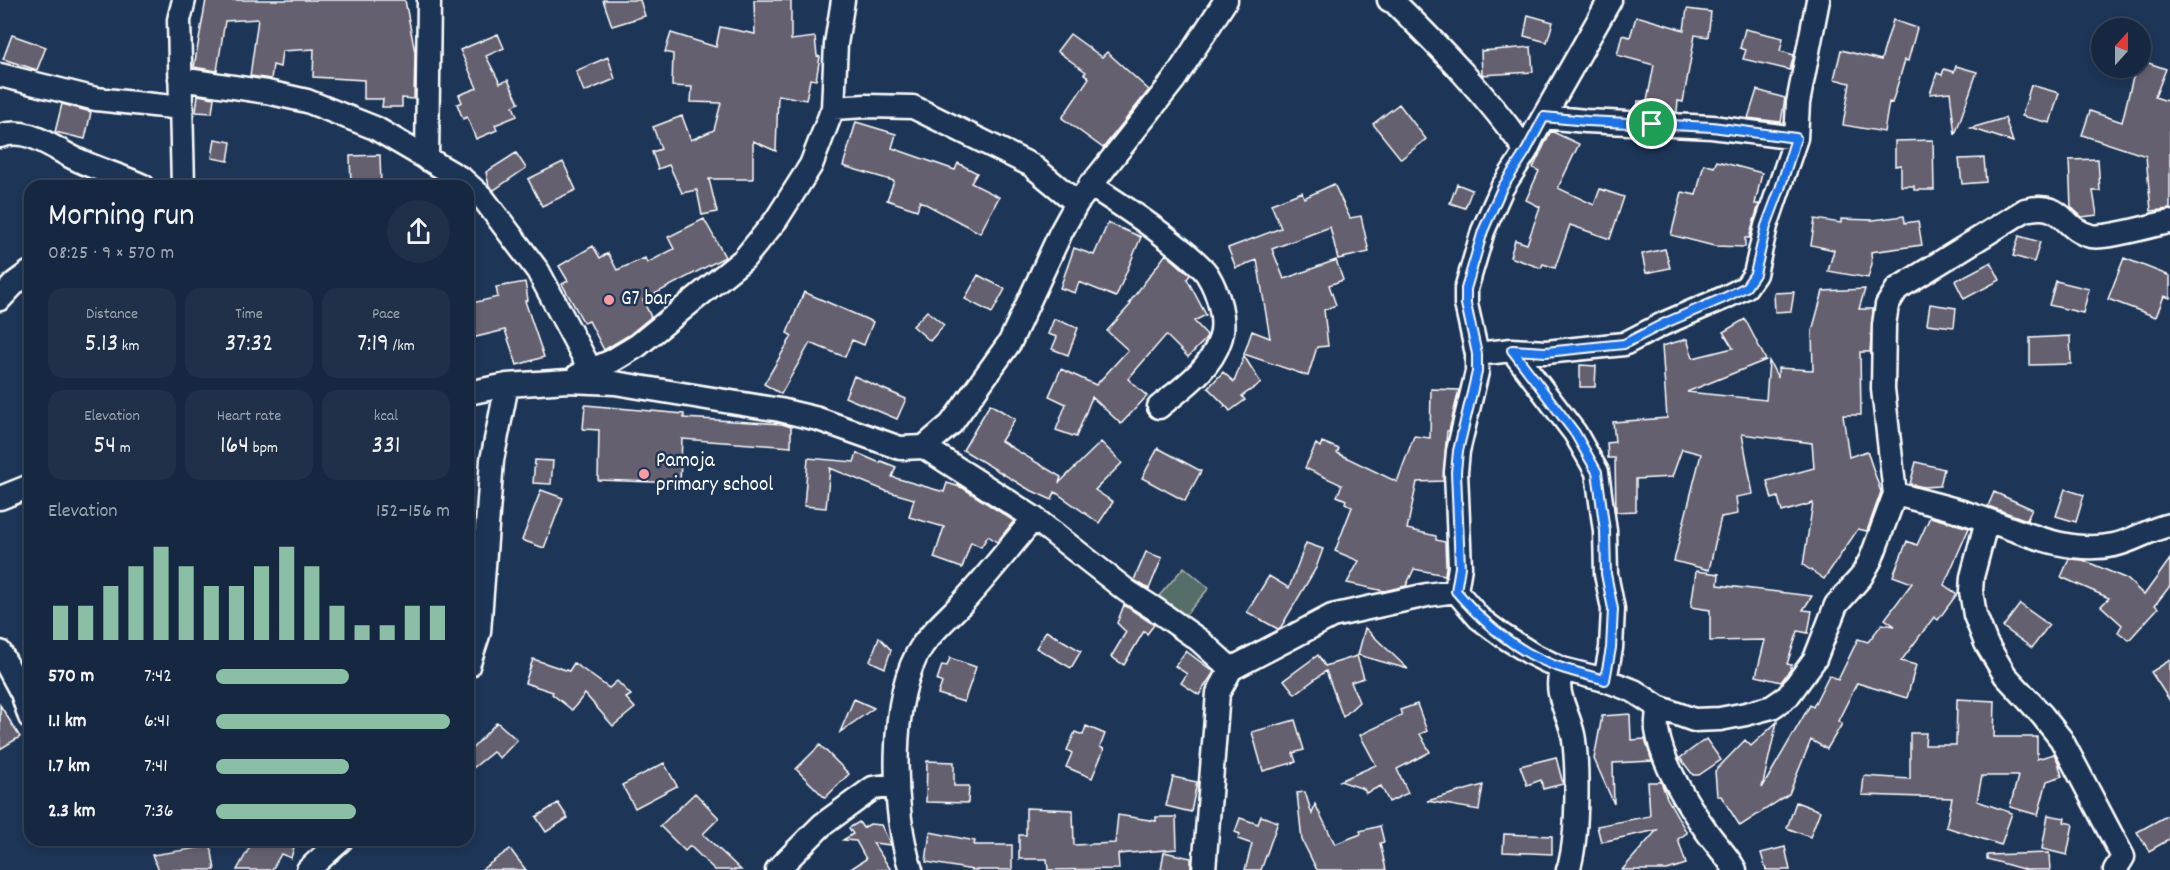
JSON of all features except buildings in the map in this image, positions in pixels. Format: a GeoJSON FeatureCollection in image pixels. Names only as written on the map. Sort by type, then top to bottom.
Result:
{"type":"FeatureCollection","features":[{"type":"Feature","properties":{"kind":"street"},"geometry":{"type":"LineString","coordinates":[[183,180],[179,20],[184,0]]}},
{"type":"Feature","properties":{"kind":"street"},"geometry":{"type":"LineString","coordinates":[[427,159],[429,0]]}},
{"type":"Feature","properties":{"kind":"street"},"geometry":{"type":"LineString","coordinates":[[568,381],[590,369],[612,361],[637,346],[744,259],[776,220],[811,165],[833,108],[837,44],[843,0]]}},
{"type":"Feature","properties":{"kind":"street"},"geometry":{"type":"LineString","coordinates":[[924,447],[951,424],[1010,342],[1061,231],[1084,194],[1174,80],[1226,0]]}},
{"type":"Feature","properties":{"kind":"street"},"geometry":{"type":"LineString","coordinates":[[1389,0],[1394,2],[1418,26],[1497,110],[1526,151]]}},
{"type":"Feature","properties":{"kind":"street"},"geometry":{"type":"LineString","coordinates":[[1610,0],[1526,151],[1502,188],[1483,231],[1466,289],[1466,304],[1477,354],[1477,372],[1458,451],[1456,472],[1460,567],[1456,591],[1479,618],[1503,636],[1562,669],[1605,680],[1634,691],[1658,707],[1694,720],[1720,719],[1772,707],[1788,696],[1815,659],[1836,605],[1862,577],[1895,494],[1883,389],[1884,325],[1887,305],[1897,289],[2025,210],[2036,207],[2049,208],[2083,233],[2097,236],[2170,222]]}},
{"type":"Feature","properties":{"kind":"street"},"geometry":{"type":"LineString","coordinates":[[1477,354],[1512,350],[1546,352],[1624,344],[1746,287],[1755,274],[1766,226],[1796,138],[1798,103],[1818,0]]}},
{"type":"Feature","properties":{"kind":"street"},"geometry":{"type":"LineString","coordinates":[[0,75],[96,99],[182,108]]}},
{"type":"Feature","properties":{"kind":"street"},"geometry":{"type":"LineString","coordinates":[[180,79],[267,92],[307,101],[375,128],[463,180]]}},
{"type":"Feature","properties":{"kind":"street"},"geometry":{"type":"LineString","coordinates":[[833,108],[913,107],[1023,160],[1084,194],[1134,212],[1186,253],[1206,272],[1220,303],[1221,339],[1190,383],[1159,407]]}},
{"type":"Feature","properties":{"kind":"street"},"geometry":{"type":"LineString","coordinates":[[1544,117],[1712,127],[1796,138]]}},
{"type":"Feature","properties":{"kind":"street"},"geometry":{"type":"LineString","coordinates":[[0,136],[22,134],[38,139],[76,160],[128,180]]}},
{"type":"Feature","properties":{"kind":"street"},"geometry":{"type":"LineString","coordinates":[[474,189],[538,271],[590,369]]}},
{"type":"Feature","properties":{"kind":"street"},"geometry":{"type":"LineString","coordinates":[[0,299],[24,276]]}},
{"type":"Feature","properties":{"kind":"street"},"geometry":{"type":"LineString","coordinates":[[1512,350],[1575,433],[1597,472],[1605,531],[1606,574],[1613,609],[1611,648],[1605,680]]}},
{"type":"Feature","properties":{"kind":"street"},"geometry":{"type":"LineString","coordinates":[[474,392],[507,386],[568,381],[615,383],[780,410],[818,419],[900,448],[924,447],[1034,518],[1127,591],[1199,640],[1231,669]]}},
{"type":"Feature","properties":{"kind":"street"},"geometry":{"type":"LineString","coordinates":[[474,621],[492,460],[507,386]]}},
{"type":"Feature","properties":{"kind":"street"},"geometry":{"type":"LineString","coordinates":[[0,498],[24,491]]}},
{"type":"Feature","properties":{"kind":"street"},"geometry":{"type":"LineString","coordinates":[[1895,494],[1987,520],[2034,538],[2067,544],[2114,545],[2159,527],[2170,525]]}},
{"type":"Feature","properties":{"kind":"street"},"geometry":{"type":"LineString","coordinates":[[911,870],[896,785],[900,713],[908,677],[922,646],[964,601],[1034,518]]}},
{"type":"Feature","properties":{"kind":"street"},"geometry":{"type":"LineString","coordinates":[[1987,520],[1972,577],[1971,591],[1975,615],[1986,643],[2005,675],[2042,715],[2061,740],[2123,857],[2115,870]]}},
{"type":"Feature","properties":{"kind":"street"},"geometry":{"type":"LineString","coordinates":[[1204,870],[1218,693],[1231,669],[1332,616],[1427,595],[1456,591]]}},
{"type":"Feature","properties":{"kind":"street"},"geometry":{"type":"LineString","coordinates":[[0,652],[24,699]]}},
{"type":"Feature","properties":{"kind":"street"},"geometry":{"type":"LineString","coordinates":[[1562,669],[1559,693],[1574,738],[1574,823],[1572,857],[1568,870]]}},
{"type":"Feature","properties":{"kind":"street"},"geometry":{"type":"LineString","coordinates":[[1658,707],[1657,728],[1666,761],[1705,830],[1728,857],[1735,870]]}},
{"type":"Feature","properties":{"kind":"street"},"geometry":{"type":"LineString","coordinates":[[777,870],[822,825],[873,788],[896,785]]}},
{"type":"Feature","properties":{"kind":"street"},"geometry":{"type":"LineString","coordinates":[[308,870],[334,846]]}},
{"type":"Feature","properties":{"kind":"green space"},"geometry":{"type":"Polygon","coordinates":[[[1184,567],[1209,588],[1185,616],[1159,596],[1184,567]]]}},
{"type":"Feature","properties":{"kind":"place","name":"G7 bar"},"geometry":{"type":"Point","coordinates":[609,300]}},
{"type":"Feature","properties":{"kind":"place","name":"Pamoja primary school"},"geometry":{"type":"Point","coordinates":[644,474]}},
{"type":"Feature","properties":{"kind":"route"},"geometry":{"type":"LineString","coordinates":[[1544,117],[1652,124],[1712,127],[1796,138],[1766,226],[1755,274],[1746,287],[1624,344],[1546,352],[1512,350],[1575,433],[1597,472],[1605,531],[1606,574],[1613,609],[1611,648],[1605,680],[1562,669],[1533,654],[1479,618],[1456,591],[1460,567],[1456,472],[1458,451],[1477,372],[1477,354],[1466,304],[1466,289],[1483,231],[1502,188],[1526,151],[1534,132],[1544,117]]}}]}
